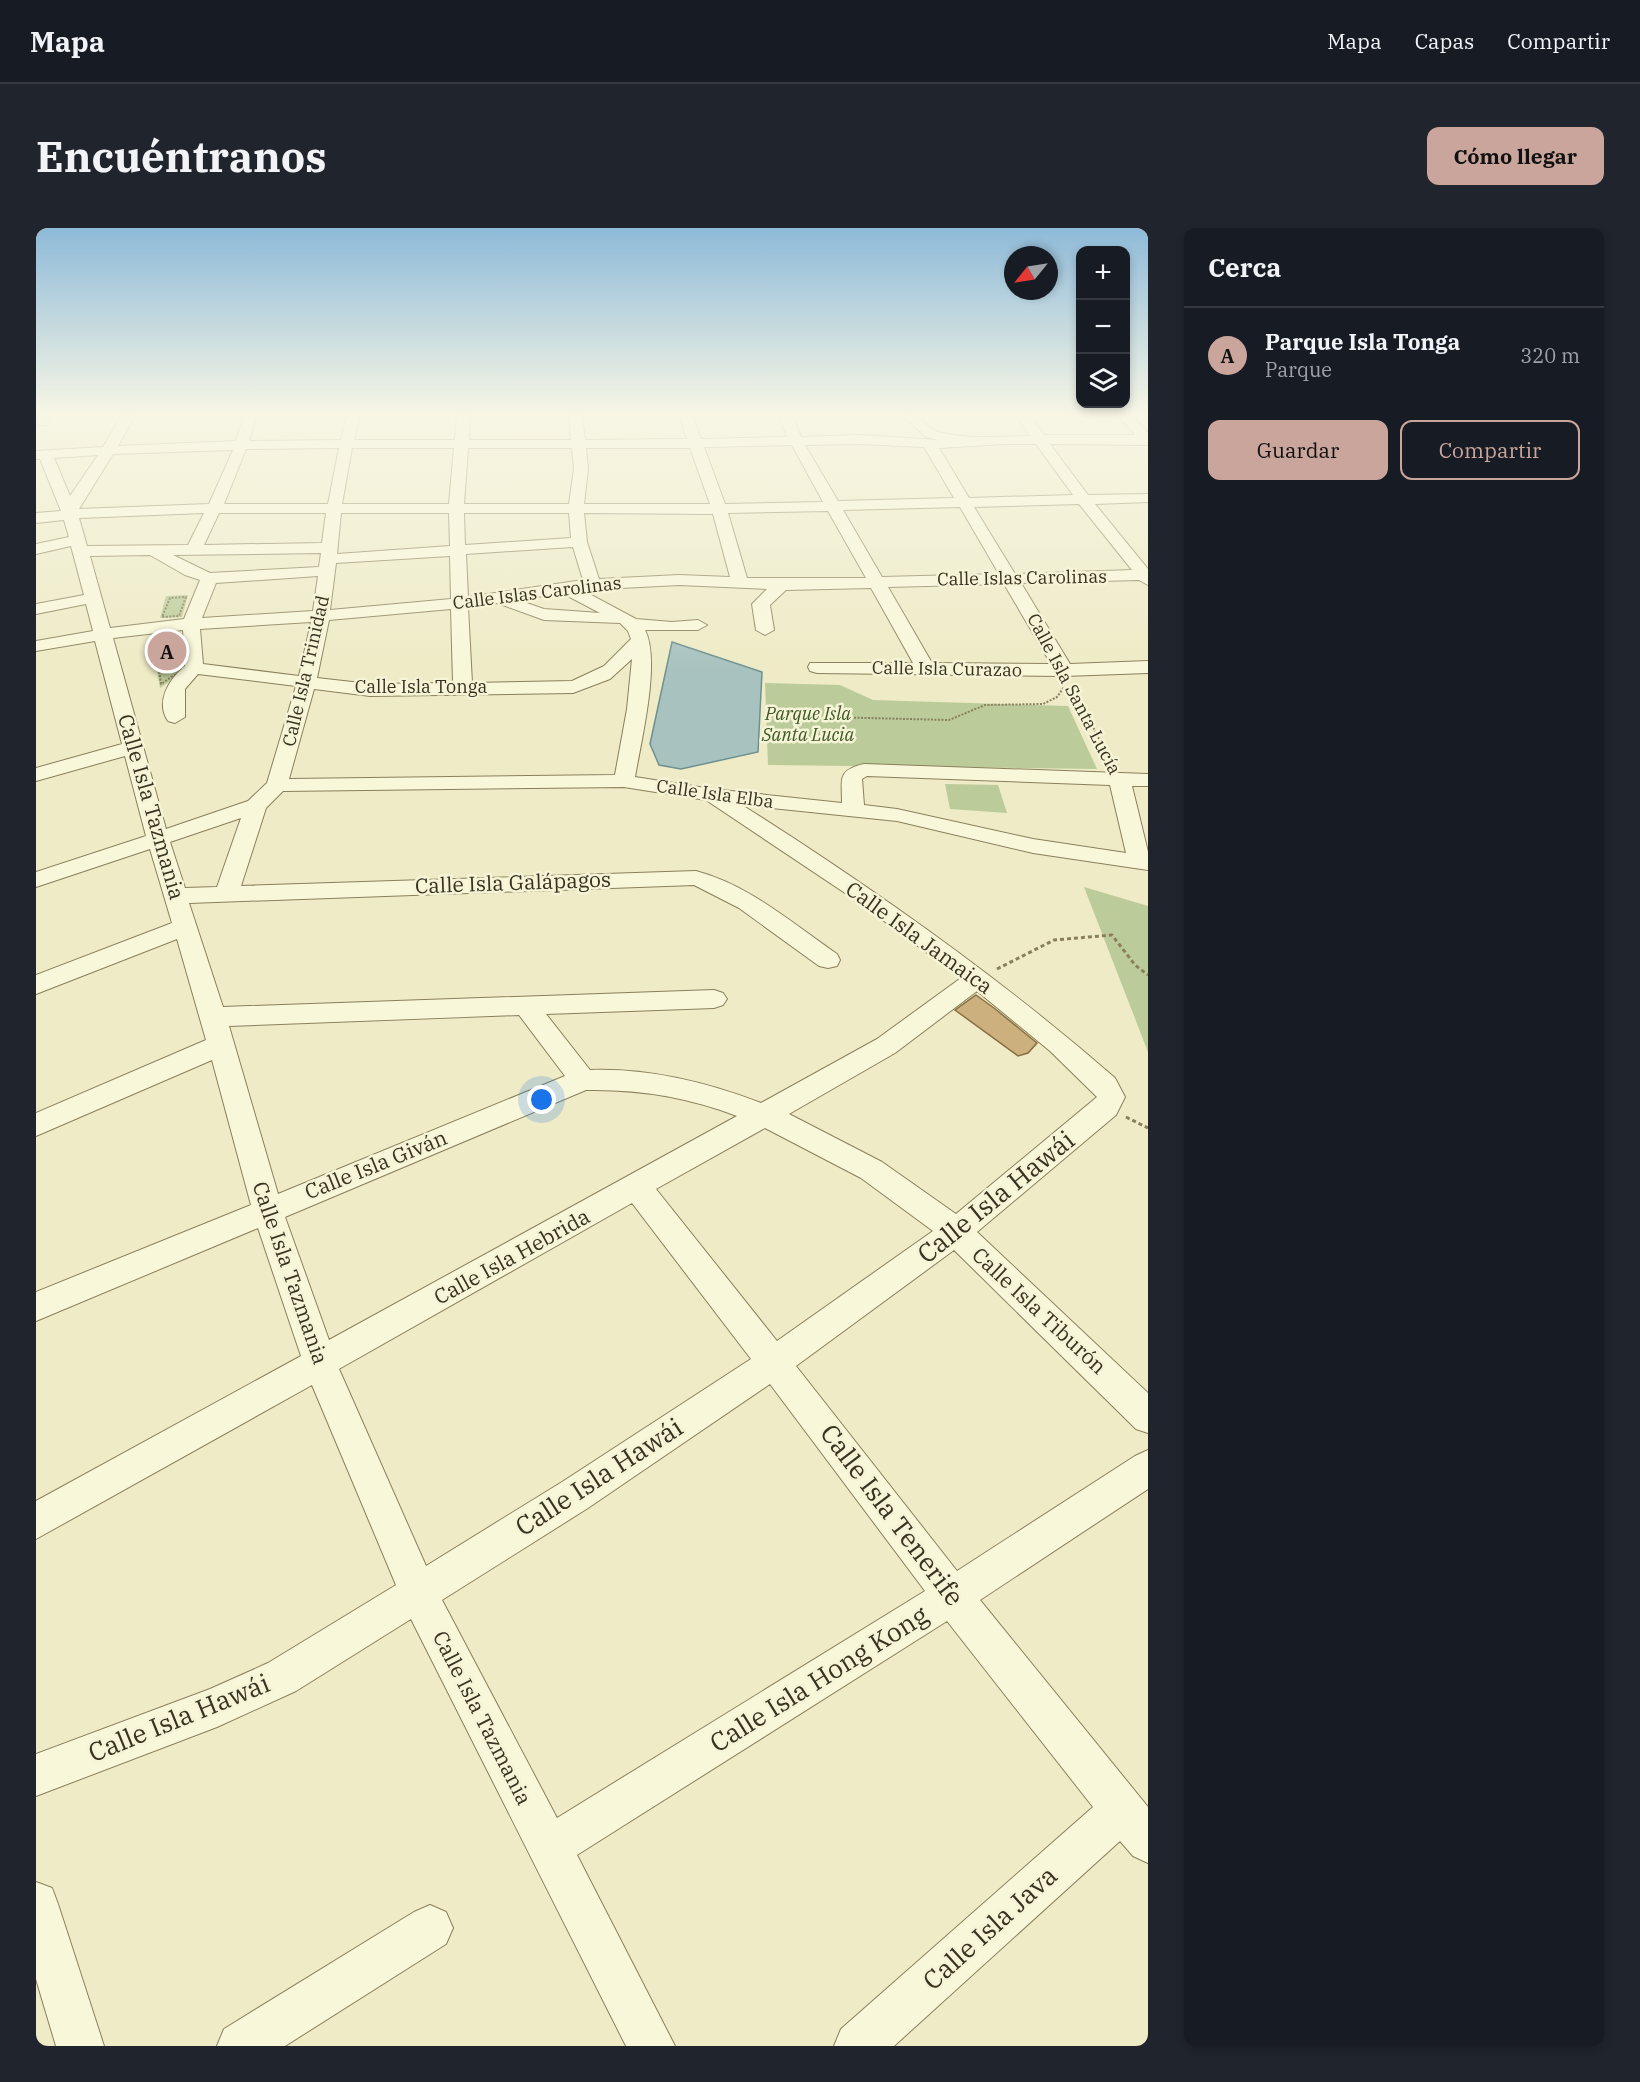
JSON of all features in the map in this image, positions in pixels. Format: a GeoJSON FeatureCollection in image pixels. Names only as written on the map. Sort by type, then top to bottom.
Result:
{"type":"FeatureCollection","features":[{"type":"Feature","properties":{"kind":"street","name":"Calle Isla Tazmania"},"geometry":{"type":"LineString","coordinates":[[60,500],[73,527],[158,840],[267,1209],[320,1363],[418,1593],[651,2046]]}},
{"type":"Feature","properties":{"kind":"street"},"geometry":{"type":"LineString","coordinates":[[73,527],[85,500]]}},
{"type":"Feature","properties":{"kind":"street"},"geometry":{"type":"LineString","coordinates":[[193,551],[218,500]]}},
{"type":"Feature","properties":{"kind":"street","name":"Calle Isla Trinidad"},"geometry":{"type":"LineString","coordinates":[[278,785],[307,682],[321,616],[336,500]]}},
{"type":"Feature","properties":{"kind":"street"},"geometry":{"type":"LineString","coordinates":[[457,500],[463,687]]}},
{"type":"Feature","properties":{"kind":"street"},"geometry":{"type":"LineString","coordinates":[[578,500],[576,510],[579,542],[592,584]]}},
{"type":"Feature","properties":{"kind":"street"},"geometry":{"type":"LineString","coordinates":[[716,500],[740,583]]}},
{"type":"Feature","properties":{"kind":"street"},"geometry":{"type":"LineString","coordinates":[[831,500],[926,669]]}},
{"type":"Feature","properties":{"kind":"street"},"geometry":{"type":"LineString","coordinates":[[36,549],[73,527],[213,508],[719,509],[1050,500]]}},
{"type":"Feature","properties":{"kind":"street"},"geometry":{"type":"LineString","coordinates":[[1084,500],[1146,576]]}},
{"type":"Feature","properties":{"kind":"street","name":"Calle Isla Santa Lucía"},"geometry":{"type":"LineString","coordinates":[[966,502],[1064,670]]}},
{"type":"Feature","properties":{"kind":"street"},"geometry":{"type":"LineString","coordinates":[[36,518],[155,551],[191,572],[209,578],[328,560],[579,542]]}},
{"type":"Feature","properties":{"kind":"street"},"geometry":{"type":"LineString","coordinates":[[155,551],[193,551],[328,560]]}},
{"type":"Feature","properties":{"kind":"street","name":"Calle Islas Carolinas"},"geometry":{"type":"LineString","coordinates":[[36,646],[145,627],[321,616],[460,603],[592,584],[679,580],[782,585],[1146,576]]}},
{"type":"Feature","properties":{"kind":"street"},"geometry":{"type":"LineString","coordinates":[[175,717],[173,689],[181,678],[194,668],[191,625],[209,578]]}},
{"type":"Feature","properties":{"kind":"street"},"geometry":{"type":"LineString","coordinates":[[765,630],[760,604],[782,585]]}},
{"type":"Feature","properties":{"kind":"street"},"geometry":{"type":"LineString","coordinates":[[562,587],[633,627],[642,663],[624,781]]}},
{"type":"Feature","properties":{"kind":"street"},"geometry":{"type":"LineString","coordinates":[[36,609],[93,598]]}},
{"type":"Feature","properties":{"kind":"street"},"geometry":{"type":"LineString","coordinates":[[501,598],[524,611],[552,617],[633,627],[698,625]]}},
{"type":"Feature","properties":{"kind":"street","name":"Calle Isla Tonga"},"geometry":{"type":"LineString","coordinates":[[194,668],[370,690],[573,687],[594,682],[610,673],[633,627]]}},
{"type":"Feature","properties":{"kind":"street","name":"Calle Isla Curazao"},"geometry":{"type":"LineString","coordinates":[[817,667],[1064,670],[1148,667]]}},
{"type":"Feature","properties":{"kind":"street"},"geometry":{"type":"LineString","coordinates":[[36,775],[133,747]]}},
{"type":"Feature","properties":{"kind":"street"},"geometry":{"type":"LineString","coordinates":[[853,811],[852,776],[864,770],[1146,777]]}},
{"type":"Feature","properties":{"kind":"street","name":"Calle Isla Santa Lucía"},"geometry":{"type":"LineString","coordinates":[[1119,777],[1144,862]]}},
{"type":"Feature","properties":{"kind":"street","name":"Calle Isla Elba"},"geometry":{"type":"LineString","coordinates":[[278,785],[624,781],[712,795],[897,815],[1033,846],[1144,862]]}},
{"type":"Feature","properties":{"kind":"street"},"geometry":{"type":"LineString","coordinates":[[36,880],[256,806],[278,785]]}},
{"type":"Feature","properties":{"kind":"street","name":"Calle Isla Jamaica"},"geometry":{"type":"LineString","coordinates":[[712,795],[875,904],[978,978],[1093,1074],[1105,1085],[1111,1097]]}},
{"type":"Feature","properties":{"kind":"street"},"geometry":{"type":"LineString","coordinates":[[227,893],[256,806]]}},
{"type":"Feature","properties":{"kind":"street","name":"Calle Isla Galápagos"},"geometry":{"type":"LineString","coordinates":[[175,896],[696,878],[713,883],[733,894],[828,960]]}},
{"type":"Feature","properties":{"kind":"street"},"geometry":{"type":"LineString","coordinates":[[36,985],[184,927]]}},
{"type":"Feature","properties":{"kind":"street","name":"Calle Isla Hebrida"},"geometry":{"type":"LineString","coordinates":[[36,1521],[638,1188],[886,1046],[978,978]]}},
{"type":"Feature","properties":{"kind":"street"},"geometry":{"type":"LineString","coordinates":[[36,1125],[216,1031],[525,1005],[714,999]]}},
{"type":"Feature","properties":{"kind":"street"},"geometry":{"type":"LineString","coordinates":[[525,1005],[583,1080]]}},
{"type":"Feature","properties":{"kind":"street","name":"Calle Isla Tiburón"},"geometry":{"type":"LineString","coordinates":[[583,1080],[629,1080],[718,1099],[764,1115],[848,1157],[902,1190],[956,1232],[1148,1418]]}},
{"type":"Feature","properties":{"kind":"street","name":"Calle Isla Giván"},"geometry":{"type":"LineString","coordinates":[[36,1307],[267,1209],[583,1080]]}},
{"type":"Feature","properties":{"kind":"street","name":"Calle Isla Hawái"},"geometry":{"type":"LineString","coordinates":[[36,1774],[217,1707],[282,1677],[418,1593],[575,1494],[775,1362],[956,1232],[1106,1107],[1111,1097]]}},
{"type":"Feature","properties":{"kind":"street","name":"Calle Isla Tenerife"},"geometry":{"type":"LineString","coordinates":[[638,1188],[775,1362],[952,1596],[1135,1826]]}},
{"type":"Feature","properties":{"kind":"street","name":"Calle Isla Hong Kong"},"geometry":{"type":"LineString","coordinates":[[548,1848],[952,1596],[1148,1468]]}},
{"type":"Feature","properties":{"kind":"street","name":"Calle Isla Java"},"geometry":{"type":"LineString","coordinates":[[858,2046],[1135,1826]]}},
{"type":"Feature","properties":{"kind":"street"},"geometry":{"type":"LineString","coordinates":[[36,1904],[80,2046]]}},
{"type":"Feature","properties":{"kind":"street"},"geometry":{"type":"LineString","coordinates":[[241,2046],[430,1928]]}},
{"type":"Feature","properties":{"kind":"path"},"geometry":{"type":"LineString","coordinates":[[154,634],[172,634],[182,670],[161,684],[154,634]]}},
{"type":"Feature","properties":{"kind":"path"},"geometry":{"type":"LineString","coordinates":[[826,717],[949,720],[985,705],[1042,704],[1057,698],[1064,689],[1064,670]]}},
{"type":"Feature","properties":{"kind":"path","name":"Calle Isla Santa Lucía"},"geometry":{"type":"LineString","coordinates":[[1064,670],[1119,777]]}},
{"type":"Feature","properties":{"kind":"path"},"geometry":{"type":"LineString","coordinates":[[978,978],[1054,940],[1112,935],[1135,965],[1148,975]]}},
{"type":"Feature","properties":{"kind":"green space"},"geometry":{"type":"Polygon","coordinates":[[[188,595],[182,617],[160,618],[166,596],[188,595]]]}},
{"type":"Feature","properties":{"kind":"green space"},"geometry":{"type":"Polygon","coordinates":[[[150,631],[176,632],[187,670],[160,688],[150,631]]]}},
{"type":"Feature","properties":{"kind":"green space","name":"Parque Isla Santa Lucia"},"geometry":{"type":"Polygon","coordinates":[[[765,683],[840,685],[873,700],[1068,706],[1097,769],[768,765],[765,683]]]}},
{"type":"Feature","properties":{"kind":"green space"},"geometry":{"type":"Polygon","coordinates":[[[945,784],[998,785],[1007,813],[950,809],[945,784]]]}},
{"type":"Feature","properties":{"kind":"green space"},"geometry":{"type":"Polygon","coordinates":[[[1084,887],[1148,906],[1148,1052],[1084,887]]]}},
{"type":"Feature","properties":{"kind":"water"},"geometry":{"type":"Polygon","coordinates":[[[672,642],[762,672],[758,752],[681,769],[659,765],[650,744],[672,642]]]}},
{"type":"Feature","properties":{"kind":"building"},"geometry":{"type":"Polygon","coordinates":[[[976,995],[1037,1043],[1028,1053],[1018,1056],[955,1010],[976,995]]]}},
{"type":"Feature","properties":{"kind":"place","name":"Parque Isla Tonga"},"geometry":{"type":"Point","coordinates":[167,651]}}]}
